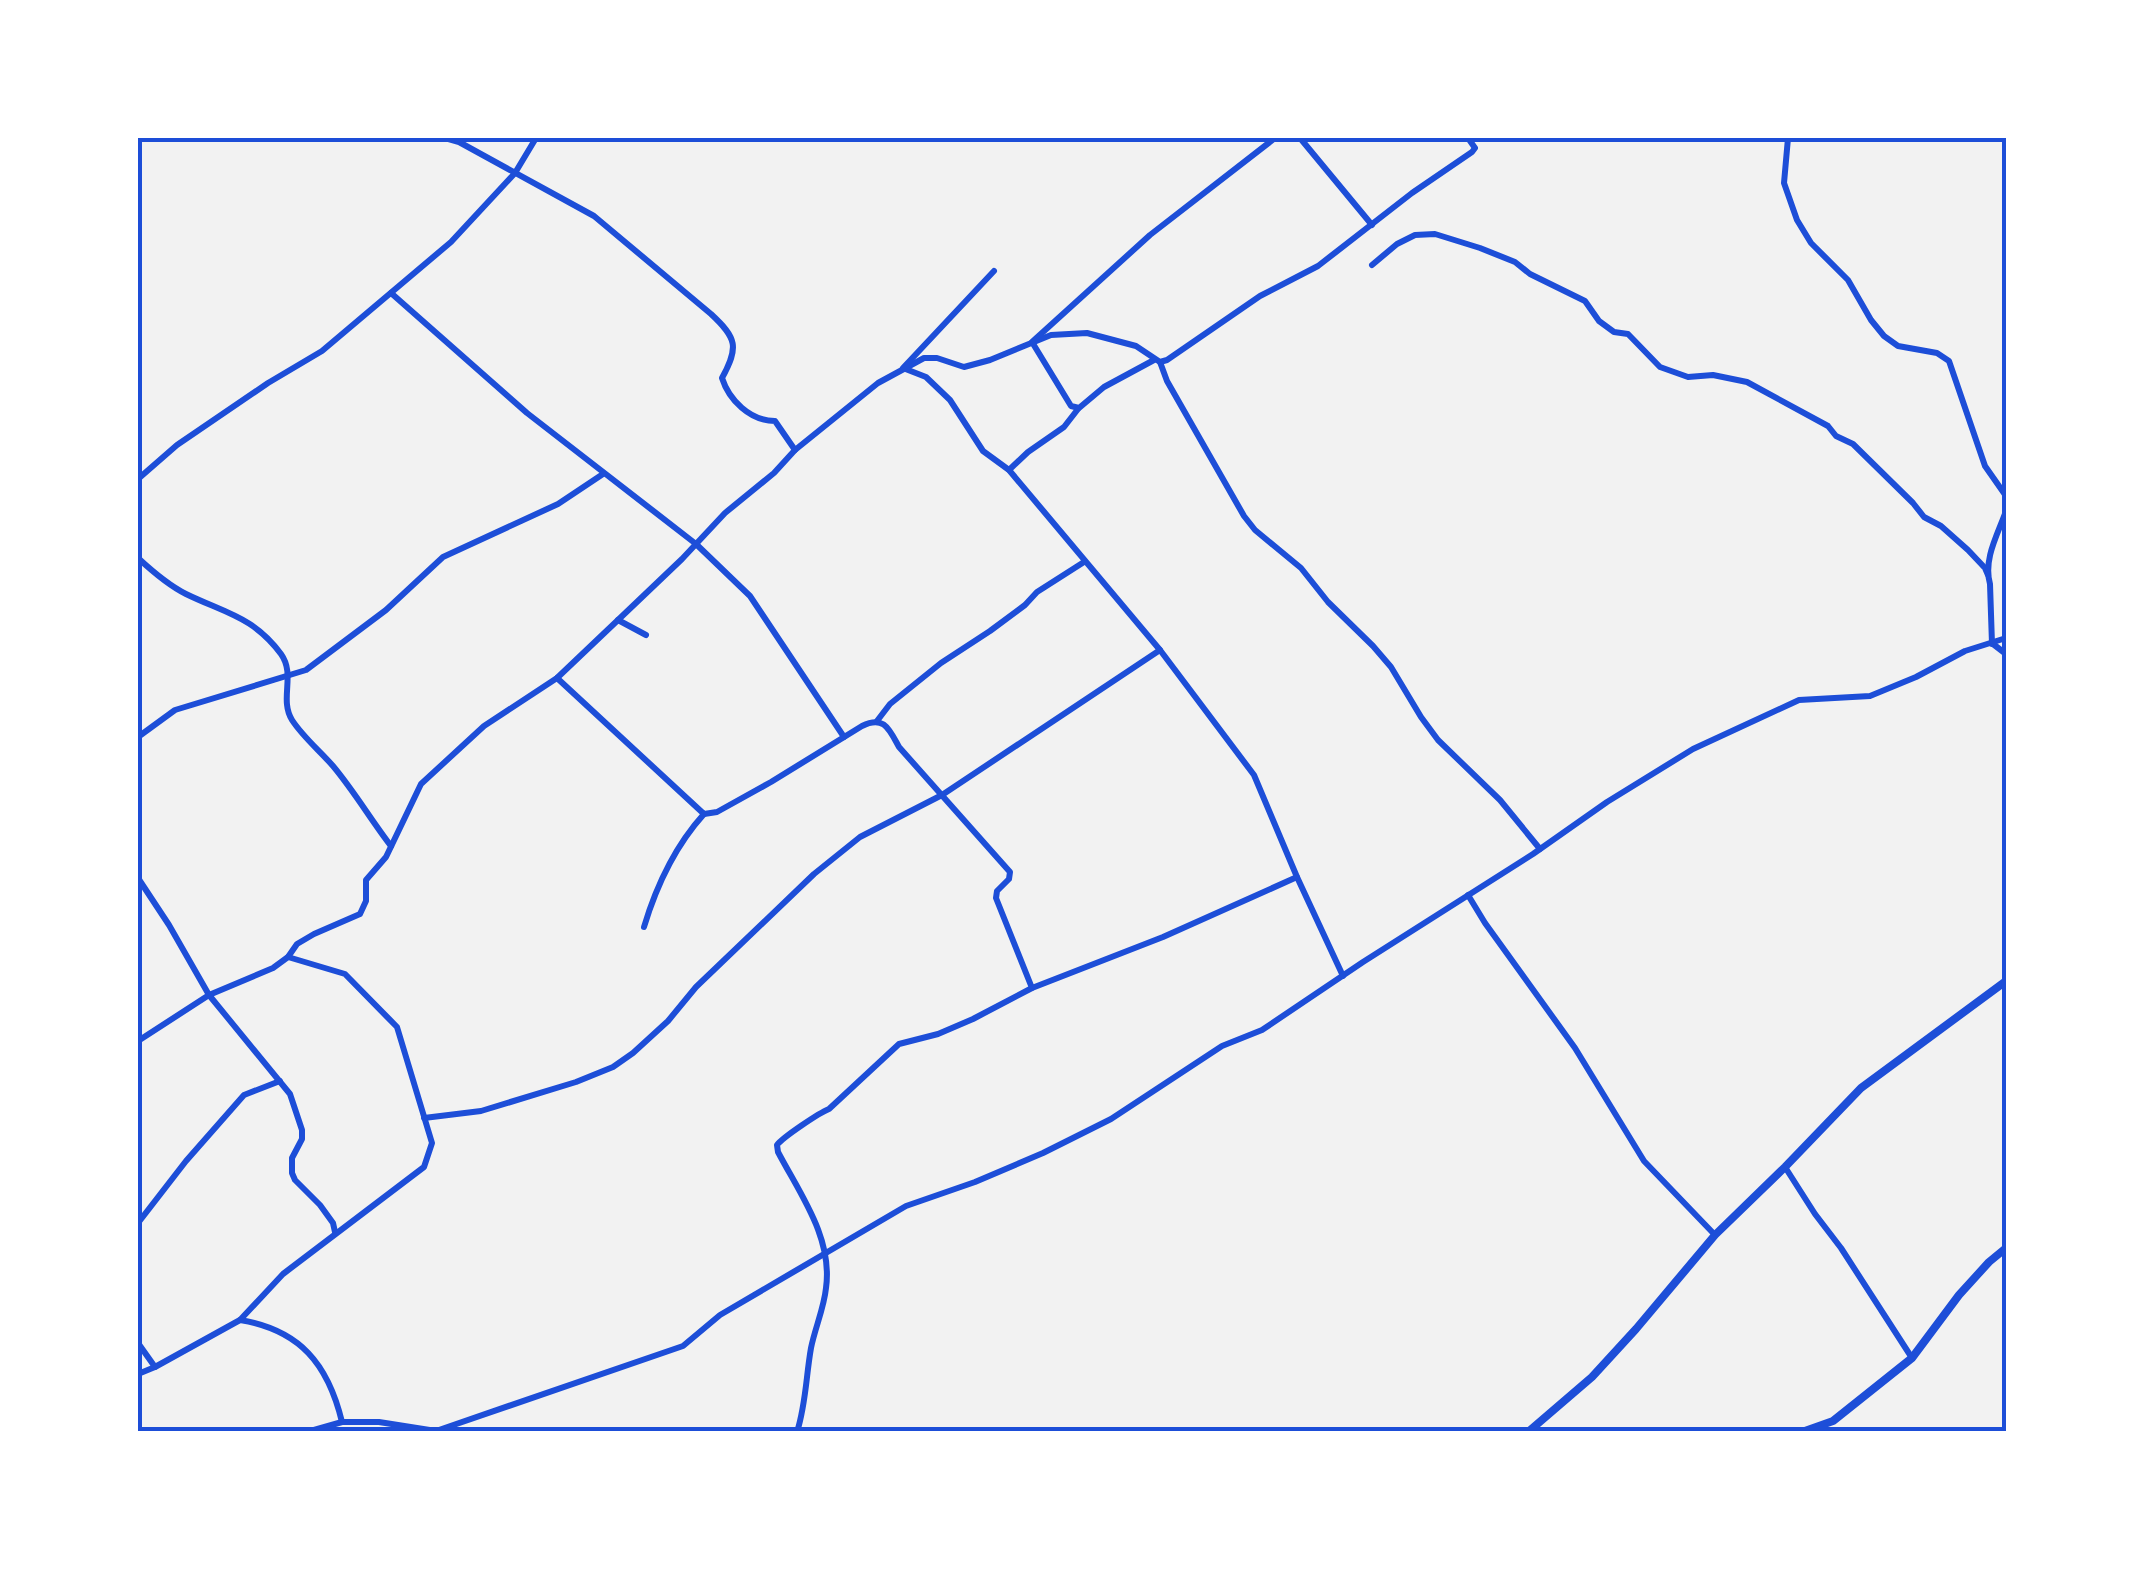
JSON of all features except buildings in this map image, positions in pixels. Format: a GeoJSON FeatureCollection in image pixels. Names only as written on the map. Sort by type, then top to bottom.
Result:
{"type":"FeatureCollection","features":[{"type":"Feature","properties":{"kind":"street"},"geometry":{"type":"LineString","coordinates":[[446,138],[594,216],[722,324],[734,351],[722,378],[726,390],[757,420],[774,421],[795,450]]}},
{"type":"Feature","properties":{"kind":"street"},"geometry":{"type":"LineString","coordinates":[[138,479],[176,445],[322,352],[451,242],[515,173],[536,138]]}},
{"type":"Feature","properties":{"kind":"street"},"geometry":{"type":"LineString","coordinates":[[1032,342],[1150,235],[1274,138]]}},
{"type":"Feature","properties":{"kind":"street"},"geometry":{"type":"LineString","coordinates":[[1300,138],[1372,225]]}},
{"type":"Feature","properties":{"kind":"street"},"geometry":{"type":"LineString","coordinates":[[1009,470],[1064,427],[1104,387],[1157,361],[1167,360],[1260,296],[1318,266],[1472,152],[1474,148],[1468,138]]}},
{"type":"Feature","properties":{"kind":"street"},"geometry":{"type":"LineString","coordinates":[[1788,138],[1784,183],[1797,220],[1811,243],[1848,280],[1884,336],[1898,346],[1936,354],[1948,362],[1985,466],[2006,496]]}},
{"type":"Feature","properties":{"kind":"street"},"geometry":{"type":"LineString","coordinates":[[1372,266],[1404,240],[1426,234],[1480,248],[1515,262],[1585,302],[1599,321],[1614,332],[1628,334],[1660,367],[1688,377],[1712,374],[1747,382],[1828,426],[1836,436],[1853,444],[1924,517],[1942,526],[1985,568],[1990,584],[1992,644]]}},
{"type":"Feature","properties":{"kind":"street"},"geometry":{"type":"LineString","coordinates":[[903,368],[994,271]]}},
{"type":"Feature","properties":{"kind":"street"},"geometry":{"type":"LineString","coordinates":[[391,293],[526,413],[696,544],[750,596],[844,736]]}},
{"type":"Feature","properties":{"kind":"street"},"geometry":{"type":"LineString","coordinates":[[138,1041],[209,995],[272,968],[314,934],[360,914],[366,901],[366,880],[386,857],[421,784],[484,726],[557,678],[725,512],[878,383],[924,358],[973,366],[1051,335],[1087,332],[1136,346],[1157,361],[1244,516],[1302,568],[1328,602],[1374,646],[1438,740],[1500,800],[1540,849]]}},
{"type":"Feature","properties":{"kind":"street"},"geometry":{"type":"LineString","coordinates":[[1032,342],[1070,406],[1079,408]]}},
{"type":"Feature","properties":{"kind":"street"},"geometry":{"type":"LineString","coordinates":[[903,368],[926,377],[950,400],[983,451],[1009,470],[1160,650],[1254,775],[1343,976]]}},
{"type":"Feature","properties":{"kind":"street"},"geometry":{"type":"LineString","coordinates":[[138,736],[175,710],[306,670],[386,610],[443,557],[558,504],[603,474]]}},
{"type":"Feature","properties":{"kind":"street"},"geometry":{"type":"LineString","coordinates":[[1988,575],[1989,558],[2006,510]]}},
{"type":"Feature","properties":{"kind":"street"},"geometry":{"type":"LineString","coordinates":[[138,558],[185,593],[252,624],[283,656],[289,675],[286,700],[291,719],[336,769],[391,846]]}},
{"type":"Feature","properties":{"kind":"street"},"geometry":{"type":"LineString","coordinates":[[877,721],[890,704],[942,663],[1084,562]]}},
{"type":"Feature","properties":{"kind":"street"},"geometry":{"type":"LineString","coordinates":[[618,620],[646,635]]}},
{"type":"Feature","properties":{"kind":"street"},"geometry":{"type":"LineString","coordinates":[[307,1432],[342,1422],[379,1422],[436,1431],[683,1346],[720,1315],[906,1206],[1043,1154],[1111,1118],[1222,1046],[1262,1030],[1693,749],[1799,700],[1870,696],[1965,651],[2006,638]]}},
{"type":"Feature","properties":{"kind":"street"},"geometry":{"type":"LineString","coordinates":[[1992,644],[2006,645]]}},
{"type":"Feature","properties":{"kind":"street"},"geometry":{"type":"LineString","coordinates":[[1992,644],[2006,654]]}},
{"type":"Feature","properties":{"kind":"street"},"geometry":{"type":"LineString","coordinates":[[424,1118],[480,1111],[576,1082],[633,1054],[696,987],[814,874],[860,837],[942,795],[1160,650]]}},
{"type":"Feature","properties":{"kind":"street"},"geometry":{"type":"LineString","coordinates":[[557,678],[704,814]]}},
{"type":"Feature","properties":{"kind":"street"},"geometry":{"type":"LineString","coordinates":[[644,927],[681,843],[704,814],[717,812],[755,792],[844,736],[877,721],[893,734],[899,746],[1010,872],[1010,879],[997,891],[996,898],[1032,988]]}},
{"type":"Feature","properties":{"kind":"street"},"geometry":{"type":"LineString","coordinates":[[797,1432],[826,1288],[826,1254],[814,1218],[778,1152],[780,1139],[829,1109],[899,1044],[973,1020],[1032,988],[1163,937],[1297,877]]}},
{"type":"Feature","properties":{"kind":"street"},"geometry":{"type":"LineString","coordinates":[[138,878],[209,995],[290,1094],[302,1130],[302,1139],[292,1158],[294,1180],[320,1205],[334,1223],[336,1233]]}},
{"type":"Feature","properties":{"kind":"street"},"geometry":{"type":"LineString","coordinates":[[1468,895],[1571,1041],[1644,1161],[1715,1236]]}},
{"type":"Feature","properties":{"kind":"street"},"geometry":{"type":"LineString","coordinates":[[138,1374],[240,1320],[284,1274],[424,1167],[432,1143],[396,1028],[345,974],[288,957]]}},
{"type":"Feature","properties":{"kind":"street"},"geometry":{"type":"LineString","coordinates":[[1528,1432],[1592,1377],[1715,1236],[1861,1088],[2006,982]]}},
{"type":"Feature","properties":{"kind":"street"},"geometry":{"type":"LineString","coordinates":[[138,1223],[244,1095],[280,1081]]}},
{"type":"Feature","properties":{"kind":"street"},"geometry":{"type":"LineString","coordinates":[[1785,1168],[1912,1358]]}},
{"type":"Feature","properties":{"kind":"street"},"geometry":{"type":"LineString","coordinates":[[1802,1432],[1833,1421],[1912,1358],[1988,1262],[2006,1248]]}},
{"type":"Feature","properties":{"kind":"street"},"geometry":{"type":"LineString","coordinates":[[240,1320],[260,1324],[304,1347],[328,1380],[342,1422]]}},
{"type":"Feature","properties":{"kind":"street"},"geometry":{"type":"LineString","coordinates":[[138,1343],[155,1367]]}}]}
